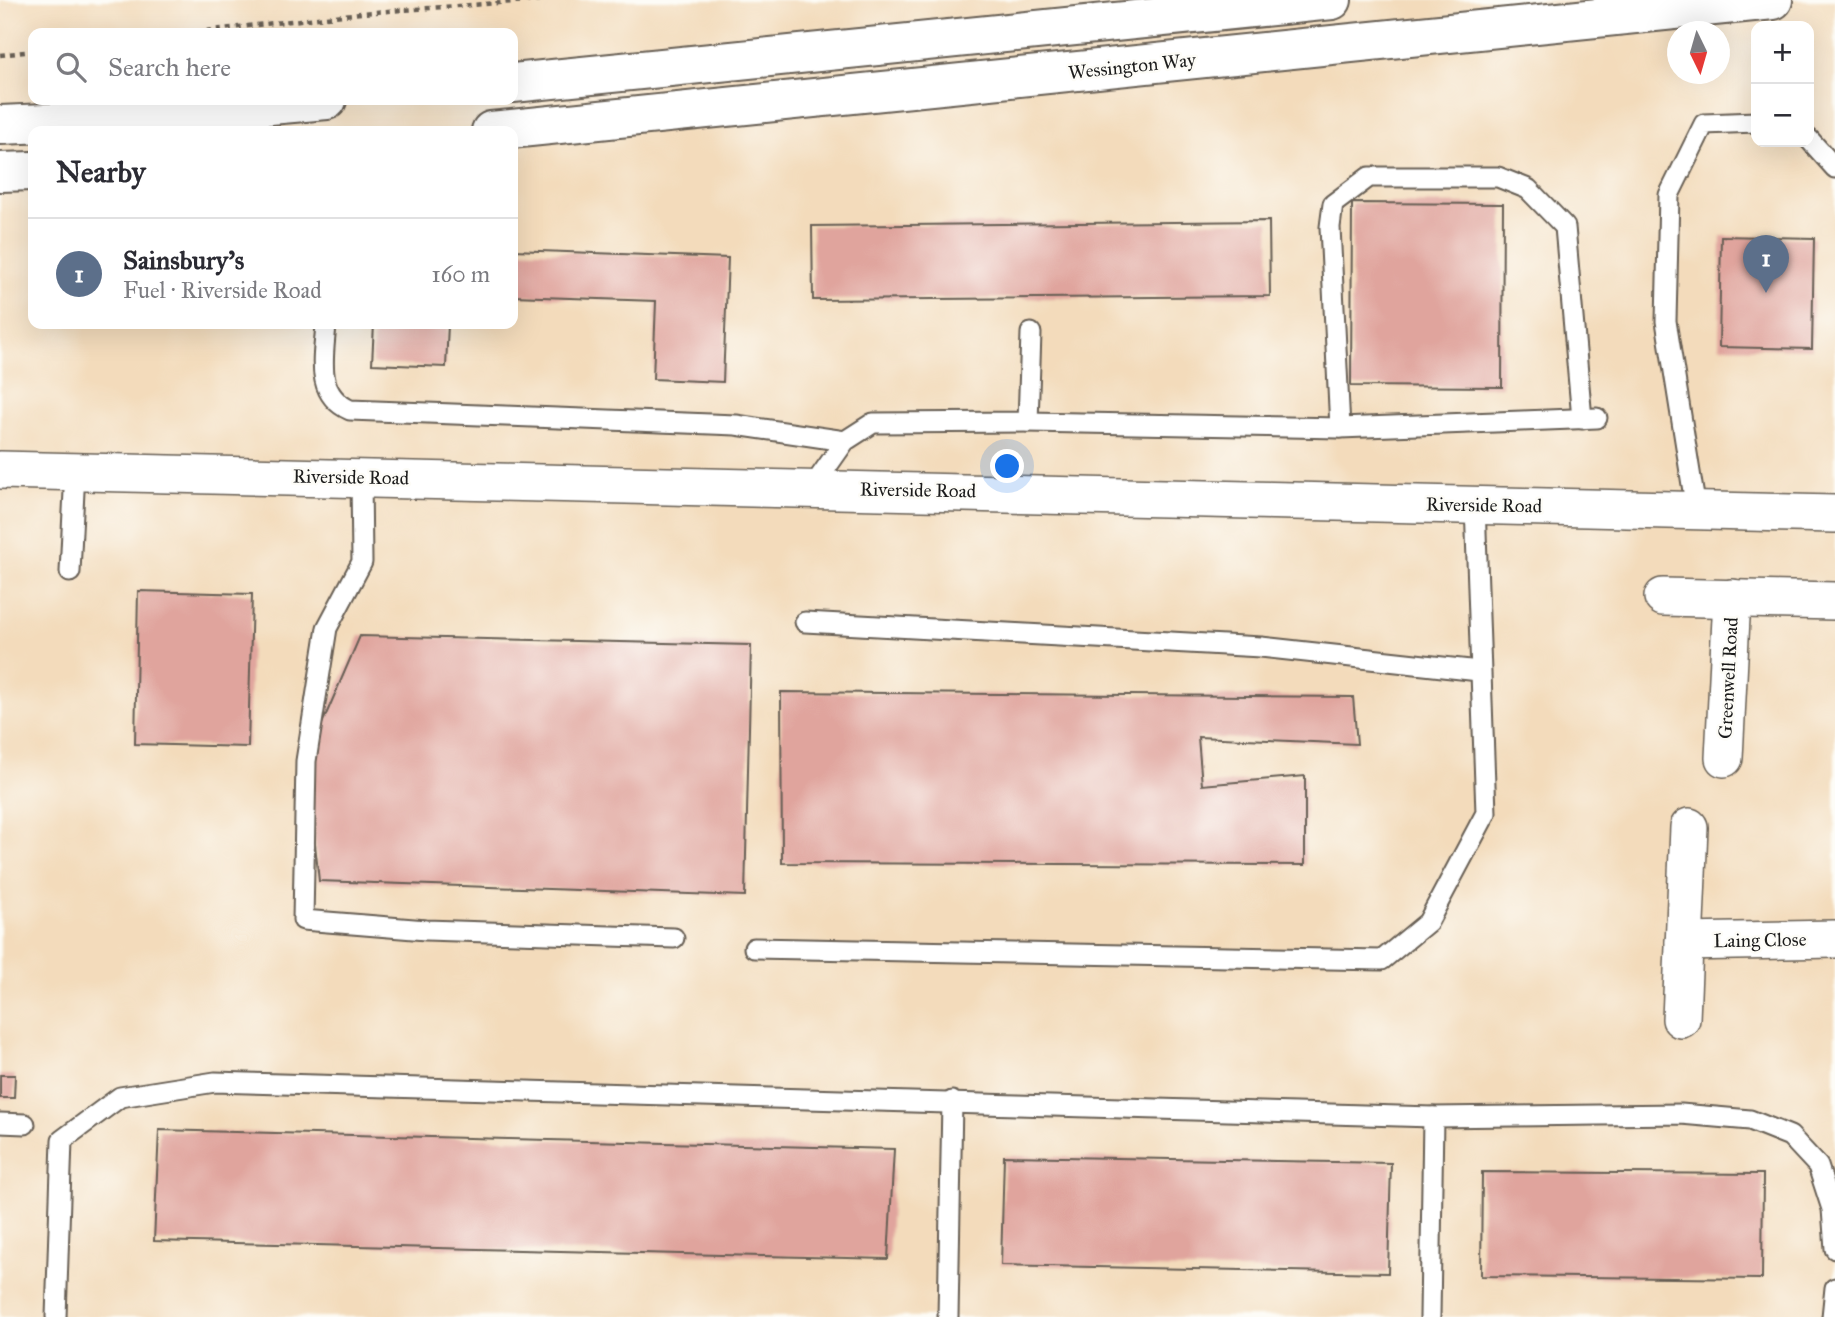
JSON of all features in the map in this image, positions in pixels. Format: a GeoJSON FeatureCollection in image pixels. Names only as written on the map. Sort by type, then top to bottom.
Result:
{"type":"FeatureCollection","features":[{"type":"Feature","properties":{"kind":"main road"},"geometry":{"type":"LineString","coordinates":[[518,82],[1332,0]]}},
{"type":"Feature","properties":{"kind":"main road","name":"Wessington Way"},"geometry":{"type":"LineString","coordinates":[[518,128],[1773,0]]}},
{"type":"Feature","properties":{"kind":"main road"},"geometry":{"type":"LineString","coordinates":[[0,125],[93,121],[271,105]]}},
{"type":"Feature","properties":{"kind":"main road"},"geometry":{"type":"LineString","coordinates":[[0,172],[28,171]]}},
{"type":"Feature","properties":{"kind":"street","name":"Riverside Road"},"geometry":{"type":"LineString","coordinates":[[0,470],[1835,514]]}},
{"type":"Feature","properties":{"kind":"street","name":"Greenwell Road"},"geometry":{"type":"LineString","coordinates":[[1663,597],[1835,601]]}},
{"type":"Feature","properties":{"kind":"street","name":"Greenwell Road"},"geometry":{"type":"LineString","coordinates":[[1724,758],[1732,598]]}},
{"type":"Feature","properties":{"kind":"street"},"geometry":{"type":"LineString","coordinates":[[1681,1019],[1689,827]]}},
{"type":"Feature","properties":{"kind":"street","name":"Laing Close"},"geometry":{"type":"LineString","coordinates":[[1684,942],[1835,939]]}},
{"type":"Feature","properties":{"kind":"lane"},"geometry":{"type":"LineString","coordinates":[[1696,510],[1666,321],[1669,195],[1704,124],[1751,122]]}},
{"type":"Feature","properties":{"kind":"lane"},"geometry":{"type":"LineString","coordinates":[[1814,145],[1835,169]]}},
{"type":"Feature","properties":{"kind":"lane"},"geometry":{"type":"LineString","coordinates":[[812,488],[845,441],[873,423],[1028,422],[1340,428],[1590,418],[1565,228],[1528,189],[1498,177],[1370,177],[1347,190],[1333,204],[1329,227],[1340,428]]}},
{"type":"Feature","properties":{"kind":"lane"},"geometry":{"type":"LineString","coordinates":[[326,329],[323,376],[326,389],[337,404],[350,410],[736,425],[845,441]]}},
{"type":"Feature","properties":{"kind":"lane"},"geometry":{"type":"LineString","coordinates":[[1028,422],[1031,333]]}},
{"type":"Feature","properties":{"kind":"lane"},"geometry":{"type":"LineString","coordinates":[[70,572],[75,471]]}},
{"type":"Feature","properties":{"kind":"lane"},"geometry":{"type":"LineString","coordinates":[[361,478],[362,562],[327,628],[306,761],[303,920],[426,930],[674,938]]}},
{"type":"Feature","properties":{"kind":"lane"},"geometry":{"type":"LineString","coordinates":[[754,948],[1382,960],[1428,922],[1486,813],[1475,504]]}},
{"type":"Feature","properties":{"kind":"lane"},"geometry":{"type":"LineString","coordinates":[[805,622],[1261,647],[1479,671]]}},
{"type":"Feature","properties":{"kind":"lane"},"geometry":{"type":"LineString","coordinates":[[55,1317],[62,1140],[120,1097],[215,1082],[952,1101],[1433,1117],[1681,1114],[1750,1120],[1790,1136],[1818,1166],[1832,1209],[1835,1249]]}},
{"type":"Feature","properties":{"kind":"lane"},"geometry":{"type":"LineString","coordinates":[[948,1317],[952,1101]]}},
{"type":"Feature","properties":{"kind":"lane"},"geometry":{"type":"LineString","coordinates":[[1430,1317],[1433,1117]]}},
{"type":"Feature","properties":{"kind":"lane"},"geometry":{"type":"LineString","coordinates":[[0,1123],[25,1124]]}},
{"type":"Feature","properties":{"kind":"lane"},"geometry":{"type":"LineString","coordinates":[[1832,1317],[1835,1288]]}},
{"type":"Feature","properties":{"kind":"path"},"geometry":{"type":"LineString","coordinates":[[230,28],[361,13],[540,0]]}},
{"type":"Feature","properties":{"kind":"path"},"geometry":{"type":"LineString","coordinates":[[0,55],[28,52]]}},
{"type":"Feature","properties":{"kind":"building"},"geometry":{"type":"Polygon","coordinates":[[[1352,203],[1503,204],[1502,387],[1351,386],[1352,203]]]}},
{"type":"Feature","properties":{"kind":"building"},"geometry":{"type":"Polygon","coordinates":[[[1269,221],[1270,296],[813,300],[812,226],[1269,221]]]}},
{"type":"Feature","properties":{"kind":"building"},"geometry":{"type":"Polygon","coordinates":[[[1721,236],[1814,238],[1812,349],[1719,347],[1721,236]]]}},
{"type":"Feature","properties":{"kind":"building"},"geometry":{"type":"Polygon","coordinates":[[[518,250],[728,258],[723,382],[653,379],[656,301],[518,296],[518,250]]]}},
{"type":"Feature","properties":{"kind":"building"},"geometry":{"type":"Polygon","coordinates":[[[374,329],[448,329],[446,367],[372,364],[374,329]]]}},
{"type":"Feature","properties":{"kind":"building"},"geometry":{"type":"Polygon","coordinates":[[[138,591],[252,594],[248,747],[135,744],[138,591]]]}},
{"type":"Feature","properties":{"kind":"building"},"geometry":{"type":"Polygon","coordinates":[[[360,636],[751,645],[745,896],[319,881],[306,761],[360,636]]]}},
{"type":"Feature","properties":{"kind":"building"},"geometry":{"type":"Polygon","coordinates":[[[781,692],[1353,697],[1357,744],[1198,737],[1202,785],[1305,776],[1305,865],[782,863],[781,692]]]}},
{"type":"Feature","properties":{"kind":"building"},"geometry":{"type":"Polygon","coordinates":[[[0,1075],[15,1075],[14,1098],[0,1098],[0,1075]]]}},
{"type":"Feature","properties":{"kind":"building"},"geometry":{"type":"Polygon","coordinates":[[[159,1130],[894,1149],[888,1259],[154,1241],[159,1130]]]}},
{"type":"Feature","properties":{"kind":"building"},"geometry":{"type":"Polygon","coordinates":[[[1004,1156],[1391,1163],[1388,1273],[1001,1265],[1004,1156]]]}},
{"type":"Feature","properties":{"kind":"building"},"geometry":{"type":"Polygon","coordinates":[[[1482,1172],[1763,1174],[1762,1279],[1481,1276],[1482,1172]]]}},
{"type":"Feature","properties":{"kind":"place","name":"Sainsbury's"},"geometry":{"type":"Point","coordinates":[1766,293]}}]}
